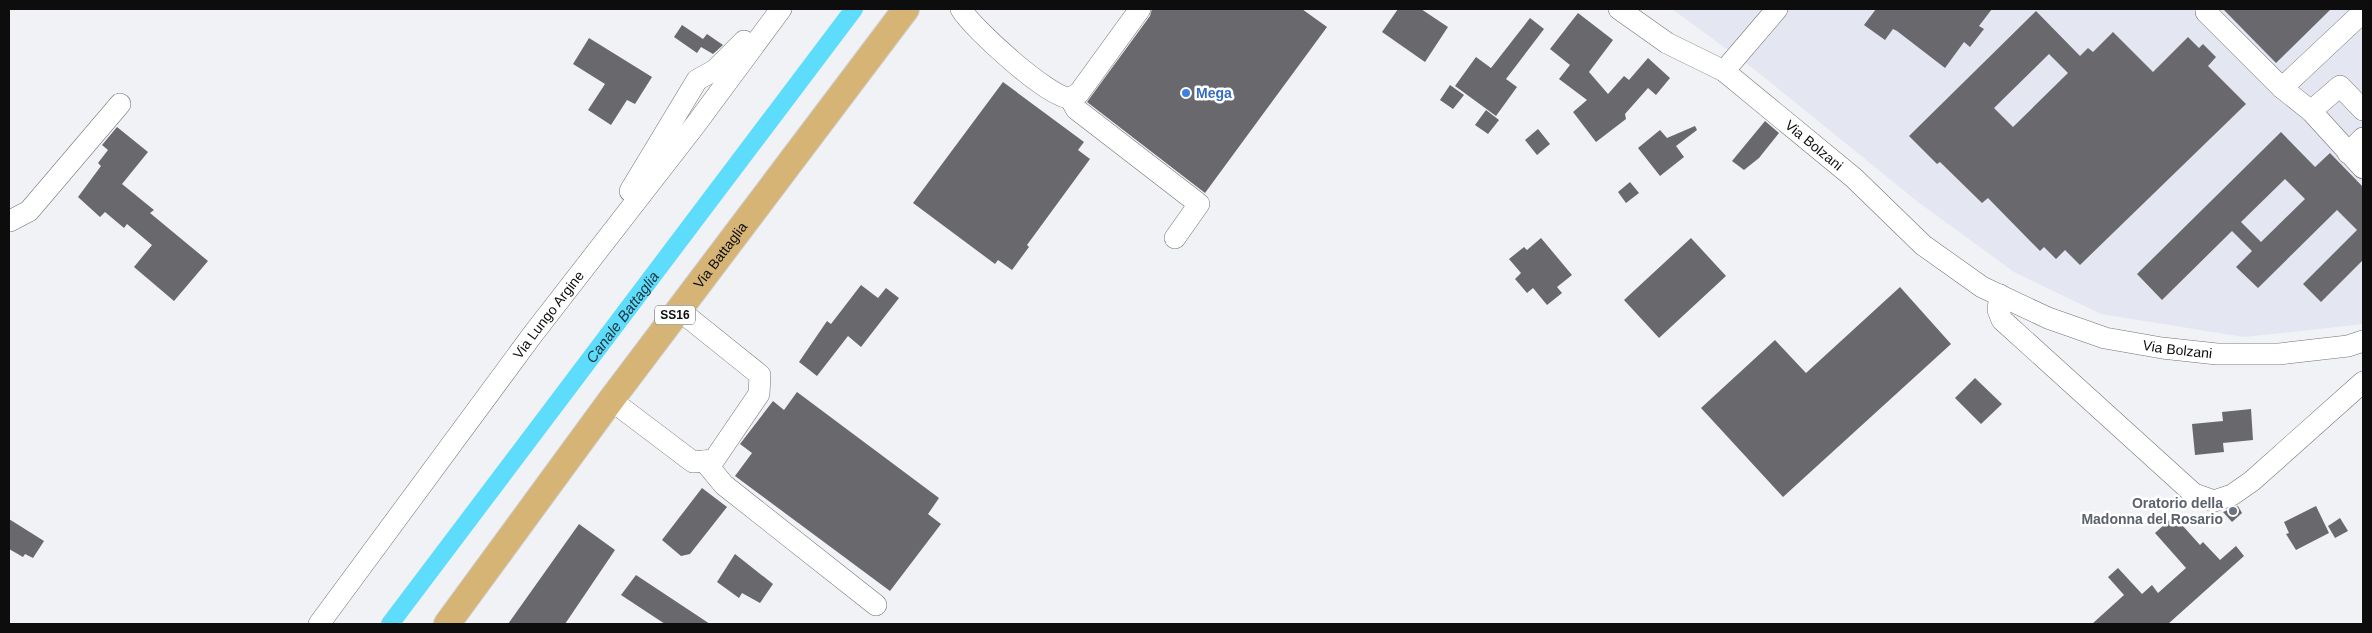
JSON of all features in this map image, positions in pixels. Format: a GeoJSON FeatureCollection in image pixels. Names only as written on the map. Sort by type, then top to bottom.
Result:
{"type":"FeatureCollection","features":[{"type":"Feature","properties":{"kind":"main road","name":"Via Battaglia"},"geometry":{"type":"LineString","coordinates":[[446,624],[611,400],[906,9]]}},
{"type":"Feature","properties":{"kind":"street","name":"Via Lungo Argine"},"geometry":{"type":"LineString","coordinates":[[319,624],[619,221],[696,124],[781,9]]}},
{"type":"Feature","properties":{"kind":"street"},"geometry":{"type":"LineString","coordinates":[[961,9],[1005,56],[1059,96],[1070,98],[1079,93],[1140,9]]}},
{"type":"Feature","properties":{"kind":"street"},"geometry":{"type":"LineString","coordinates":[[972,9],[987,38]]}},
{"type":"Feature","properties":{"kind":"street","name":"Via Bolzani"},"geometry":{"type":"LineString","coordinates":[[1619,9],[1667,43],[1724,71],[1854,178],[1923,245],[1982,286],[2048,318],[2105,338],[2162,348],[2217,354],[2279,354],[2348,346],[2363,342]]}},
{"type":"Feature","properties":{"kind":"street"},"geometry":{"type":"LineString","coordinates":[[1724,71],[1777,9]]}},
{"type":"Feature","properties":{"kind":"street"},"geometry":{"type":"LineString","coordinates":[[2206,9],[2282,88],[2310,110],[2363,168]]}},
{"type":"Feature","properties":{"kind":"street"},"geometry":{"type":"LineString","coordinates":[[2282,88],[2363,12]]}},
{"type":"Feature","properties":{"kind":"street"},"geometry":{"type":"LineString","coordinates":[[2310,110],[2340,86],[2363,110]]}},
{"type":"Feature","properties":{"kind":"street"},"geometry":{"type":"LineString","coordinates":[[1070,98],[1076,109],[1199,204],[1175,238]]}},
{"type":"Feature","properties":{"kind":"street"},"geometry":{"type":"LineString","coordinates":[[9,222],[29,211],[120,104]]}},
{"type":"Feature","properties":{"kind":"street"},"geometry":{"type":"LineString","coordinates":[[2348,153],[2363,138]]}},
{"type":"Feature","properties":{"kind":"street"},"geometry":{"type":"LineString","coordinates":[[2000,295],[1998,310],[2002,320],[2194,494],[2214,500],[2232,495],[2252,481],[2363,382]]}},
{"type":"Feature","properties":{"kind":"street"},"geometry":{"type":"LineString","coordinates":[[611,400],[693,462],[714,460],[759,394],[760,375],[679,310]]}},
{"type":"Feature","properties":{"kind":"street"},"geometry":{"type":"LineString","coordinates":[[704,461],[724,485],[876,605]]}},
{"type":"Feature","properties":{"kind":"shaded area"},"geometry":{"type":"Polygon","coordinates":[[[1672,9],[2363,9],[2363,324],[2244,337],[2101,314],[2014,272],[1918,202],[1754,69],[1672,9]]]}},
{"type":"Feature","properties":{"kind":"building","name":"Mega"},"geometry":{"type":"Polygon","coordinates":[[[1152,9],[1302,9],[1327,27],[1205,193],[1087,102],[1150,16],[1152,9]]]}},
{"type":"Feature","properties":{"kind":"building"},"geometry":{"type":"Polygon","coordinates":[[[1398,9],[1421,9],[1448,27],[1425,62],[1382,32],[1398,9]]]}},
{"type":"Feature","properties":{"kind":"building"},"geometry":{"type":"Polygon","coordinates":[[[1876,9],[1992,9],[1979,26],[1984,29],[1970,47],[1964,42],[1945,68],[1897,31],[1893,29],[1885,40],[1864,25],[1876,9]]]}},
{"type":"Feature","properties":{"kind":"building"},"geometry":{"type":"Polygon","coordinates":[[[2223,9],[2331,9],[2276,63],[2223,9]]]}},
{"type":"Feature","properties":{"kind":"building"},"geometry":{"type":"Polygon","coordinates":[[[2036,11],[2080,56],[2088,48],[2093,52],[2113,32],[2153,72],[2188,37],[2199,48],[2203,44],[2216,57],[2208,66],[2246,104],[2080,265],[2065,250],[2056,259],[2044,247],[2040,251],[1988,198],[1982,203],[1940,162],[1937,164],[1909,136],[2036,11]],[[2049,54],[1994,108],[2013,127],[2068,73],[2049,54]]]}},
{"type":"Feature","properties":{"kind":"building"},"geometry":{"type":"Polygon","coordinates":[[[1578,13],[1613,40],[1589,72],[1608,94],[1624,76],[1629,80],[1648,58],[1670,78],[1656,95],[1648,88],[1625,114],[1626,119],[1596,142],[1573,112],[1587,100],[1559,79],[1570,65],[1550,49],[1578,13]]]}},
{"type":"Feature","properties":{"kind":"building"},"geometry":{"type":"Polygon","coordinates":[[[1530,18],[1544,29],[1506,79],[1517,87],[1496,116],[1455,86],[1476,57],[1491,68],[1530,18]]]}},
{"type":"Feature","properties":{"kind":"building"},"geometry":{"type":"Polygon","coordinates":[[[682,25],[703,39],[707,34],[723,45],[713,54],[701,47],[697,53],[674,37],[682,25]]]}},
{"type":"Feature","properties":{"kind":"building"},"geometry":{"type":"Polygon","coordinates":[[[589,38],[652,77],[635,104],[627,100],[611,125],[588,110],[605,84],[573,64],[589,38]]]}},
{"type":"Feature","properties":{"kind":"building"},"geometry":{"type":"Polygon","coordinates":[[[1003,82],[1084,142],[1078,150],[1090,159],[1027,245],[1029,247],[1012,270],[998,260],[995,264],[913,203],[1003,82]]]}},
{"type":"Feature","properties":{"kind":"building"},"geometry":{"type":"Polygon","coordinates":[[[1450,85],[1464,95],[1453,109],[1440,100],[1450,85]]]}},
{"type":"Feature","properties":{"kind":"building"},"geometry":{"type":"Polygon","coordinates":[[[1486,110],[1499,120],[1488,134],[1475,125],[1486,110]]]}},
{"type":"Feature","properties":{"kind":"building"},"geometry":{"type":"Polygon","coordinates":[[[1765,121],[1779,133],[1759,158],[1744,170],[1732,161],[1765,121]]]}},
{"type":"Feature","properties":{"kind":"building"},"geometry":{"type":"Polygon","coordinates":[[[1695,126],[1697,130],[1676,146],[1684,157],[1660,176],[1638,148],[1660,130],[1667,138],[1695,126]]]}},
{"type":"Feature","properties":{"kind":"building"},"geometry":{"type":"Polygon","coordinates":[[[117,127],[148,152],[122,184],[154,210],[150,213],[208,261],[174,301],[134,267],[152,245],[127,224],[124,228],[105,212],[100,217],[78,197],[101,166],[98,163],[108,150],[102,145],[117,127]]]}},
{"type":"Feature","properties":{"kind":"building"},"geometry":{"type":"Polygon","coordinates":[[[1538,129],[1550,144],[1537,155],[1525,140],[1538,129]]]}},
{"type":"Feature","properties":{"kind":"building"},"geometry":{"type":"Polygon","coordinates":[[[2281,132],[2315,167],[2330,153],[2363,187],[2363,260],[2321,302],[2303,284],[2357,230],[2337,210],[2258,288],[2236,267],[2252,251],[2232,231],[2162,300],[2137,274],[2281,132]],[[2285,179],[2241,222],[2261,242],[2305,199],[2285,179]]]}},
{"type":"Feature","properties":{"kind":"building"},"geometry":{"type":"Polygon","coordinates":[[[1630,182],[1639,193],[1626,203],[1618,192],[1630,182]]]}},
{"type":"Feature","properties":{"kind":"building"},"geometry":{"type":"Polygon","coordinates":[[[1541,238],[1572,275],[1557,287],[1562,293],[1547,305],[1533,288],[1527,293],[1515,279],[1521,273],[1509,259],[1524,247],[1527,250],[1541,238]]]}},
{"type":"Feature","properties":{"kind":"building"},"geometry":{"type":"Polygon","coordinates":[[[1691,238],[1726,276],[1659,338],[1624,300],[1691,238]]]}},
{"type":"Feature","properties":{"kind":"building"},"geometry":{"type":"Polygon","coordinates":[[[861,285],[878,298],[886,288],[899,298],[861,347],[848,336],[817,376],[799,362],[827,321],[831,324],[861,285]]]}},
{"type":"Feature","properties":{"kind":"building"},"geometry":{"type":"Polygon","coordinates":[[[1900,287],[1951,344],[1783,497],[1701,408],[1775,340],[1806,373],[1900,287]]]}},
{"type":"Feature","properties":{"kind":"building"},"geometry":{"type":"Polygon","coordinates":[[[1975,378],[2002,404],[1981,424],[1955,398],[1975,378]]]}},
{"type":"Feature","properties":{"kind":"building"},"geometry":{"type":"Polygon","coordinates":[[[797,392],[939,498],[928,514],[941,524],[890,591],[735,476],[752,453],[740,444],[773,401],[784,410],[797,392]]]}},
{"type":"Feature","properties":{"kind":"building"},"geometry":{"type":"Polygon","coordinates":[[[2251,409],[2253,440],[2223,443],[2224,452],[2195,455],[2192,424],[2223,421],[2222,412],[2251,409]]]}},
{"type":"Feature","properties":{"kind":"building"},"geometry":{"type":"Polygon","coordinates":[[[702,488],[727,507],[690,554],[681,556],[662,540],[702,488]]]}},
{"type":"Feature","properties":{"kind":"building","name":"Oratorio della Madonna del Rosario"},"geometry":{"type":"Polygon","coordinates":[[[2238,506],[2242,513],[2232,522],[2223,512],[2238,506]]]}},
{"type":"Feature","properties":{"kind":"building"},"geometry":{"type":"Polygon","coordinates":[[[2316,506],[2329,533],[2296,550],[2286,534],[2289,533],[2284,522],[2316,506]]]}},
{"type":"Feature","properties":{"kind":"building"},"geometry":{"type":"Polygon","coordinates":[[[2174,516],[2200,545],[2203,542],[2220,560],[2236,546],[2244,556],[2168,624],[2092,624],[2124,595],[2108,577],[2118,568],[2142,594],[2152,585],[2158,593],[2186,568],[2155,533],[2174,516]]]}},
{"type":"Feature","properties":{"kind":"building"},"geometry":{"type":"Polygon","coordinates":[[[2340,518],[2348,531],[2335,538],[2328,526],[2340,518]]]}},
{"type":"Feature","properties":{"kind":"building"},"geometry":{"type":"Polygon","coordinates":[[[9,519],[44,541],[33,558],[25,554],[23,557],[9,549],[9,519]]]}},
{"type":"Feature","properties":{"kind":"building"},"geometry":{"type":"Polygon","coordinates":[[[579,524],[615,550],[565,624],[508,624],[579,524]]]}},
{"type":"Feature","properties":{"kind":"building"},"geometry":{"type":"Polygon","coordinates":[[[735,554],[773,584],[760,603],[742,593],[739,598],[717,582],[735,554]]]}},
{"type":"Feature","properties":{"kind":"building"},"geometry":{"type":"Polygon","coordinates":[[[636,575],[710,624],[665,624],[621,595],[636,575]]]}},
{"type":"Feature","properties":{"kind":"waterway","name":"Canale Battaglia"},"geometry":{"type":"LineString","coordinates":[[390,624],[854,9]]}},
{"type":"Feature","properties":{"kind":"place","name":"Mega"},"geometry":{"type":"Point","coordinates":[1186,93]}},
{"type":"Feature","properties":{"kind":"place","name":"Oratorio della Madonna del Rosario"},"geometry":{"type":"Point","coordinates":[2233,511]}}]}
